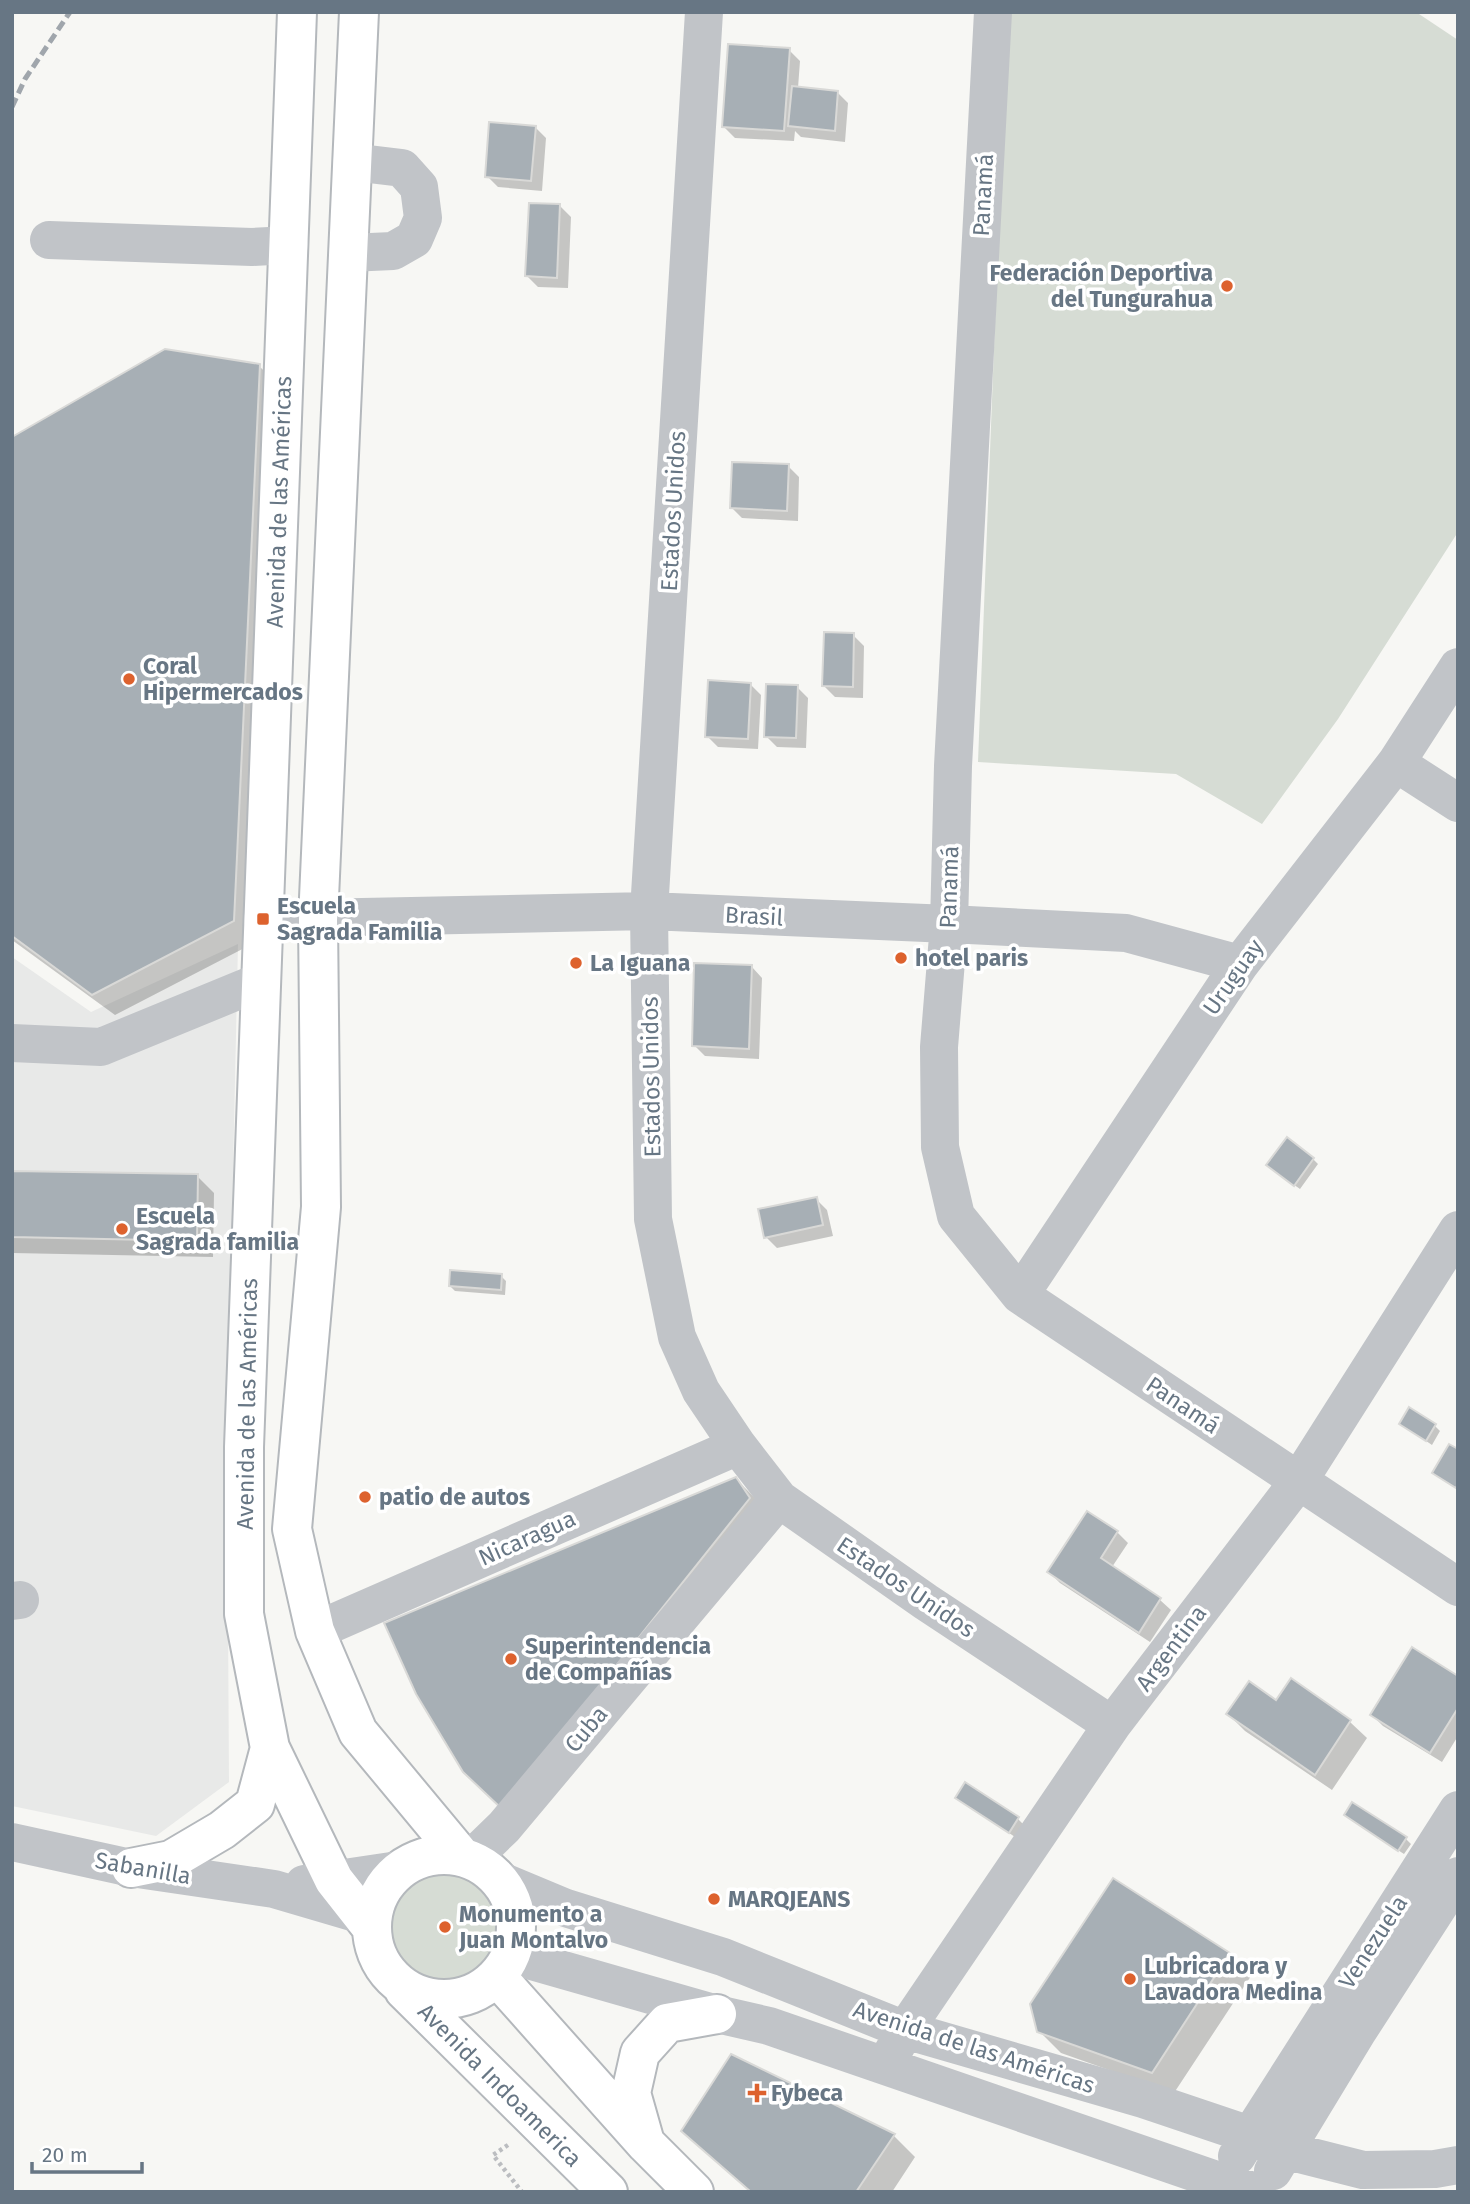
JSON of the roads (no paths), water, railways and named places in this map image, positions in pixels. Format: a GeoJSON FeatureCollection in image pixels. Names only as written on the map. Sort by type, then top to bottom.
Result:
{"type":"FeatureCollection","features":[{"type":"Feature","properties":{"kind":"main road","name":"Avenida de las Américas"},"geometry":{"type":"LineString","coordinates":[[297,12],[259,982],[244,1447],[244,1614],[270,1748],[334,1880],[365,1921]]}},
{"type":"Feature","properties":{"kind":"main road","name":"Avenida de las Américas"},"geometry":{"type":"LineString","coordinates":[[359,12],[318,920],[321,1207],[292,1529],[315,1631],[358,1732],[477,1865]]}},
{"type":"Feature","properties":{"kind":"main road"},"geometry":{"type":"LineString","coordinates":[[131,1868],[171,1860],[222,1830],[255,1804],[270,1748]]}},
{"type":"Feature","properties":{"kind":"main road"},"geometry":{"type":"LineString","coordinates":[[439,1854],[477,1865],[512,1903],[516,1930],[504,1966],[479,1991],[457,1999],[434,1999],[412,1992],[392,1979],[377,1955],[365,1921],[383,1885],[398,1870],[417,1858],[439,1854]]}},
{"type":"Feature","properties":{"kind":"main road"},"geometry":{"type":"LineString","coordinates":[[504,1966],[646,2144],[694,2192]]}},
{"type":"Feature","properties":{"kind":"main road","name":"Avenida Indoamerica"},"geometry":{"type":"LineString","coordinates":[[392,1979],[608,2192]]}},
{"type":"Feature","properties":{"kind":"main road"},"geometry":{"type":"LineString","coordinates":[[646,2144],[631,2093],[640,2053],[667,2023],[717,2014]]}},
{"type":"Feature","properties":{"kind":"street","name":"Estados Unidos"},"geometry":{"type":"LineString","coordinates":[[704,12],[649,911],[653,1219],[677,1337],[701,1391],[738,1446],[779,1499],[926,1602],[1112,1725]]}},
{"type":"Feature","properties":{"kind":"street","name":"Panamá"},"geometry":{"type":"LineString","coordinates":[[993,12],[953,766],[949,924],[939,1047],[940,1147],[957,1216],[1020,1296],[1458,1587]]}},
{"type":"Feature","properties":{"kind":"street"},"geometry":{"type":"LineString","coordinates":[[348,253],[393,251],[414,239],[423,218],[419,187],[402,168],[352,162]]}},
{"type":"Feature","properties":{"kind":"street"},"geometry":{"type":"LineString","coordinates":[[49,240],[252,247],[289,245]]}},
{"type":"Feature","properties":{"kind":"street","name":"Uruguay"},"geometry":{"type":"LineString","coordinates":[[1020,1296],[1240,964],[1396,763],[1458,667]]}},
{"type":"Feature","properties":{"kind":"street"},"geometry":{"type":"LineString","coordinates":[[1396,763],[1458,803]]}},
{"type":"Feature","properties":{"kind":"street","name":"Brasil"},"geometry":{"type":"LineString","coordinates":[[263,919],[318,920],[649,911],[949,924],[1126,933],[1240,964]]}},
{"type":"Feature","properties":{"kind":"street"},"geometry":{"type":"LineString","coordinates":[[12,1043],[102,1047],[259,982]]}},
{"type":"Feature","properties":{"kind":"street","name":"Argentina"},"geometry":{"type":"LineString","coordinates":[[885,2066],[905,2030],[1112,1725],[1297,1482],[1458,1230]]}},
{"type":"Feature","properties":{"kind":"street","name":"Nicaragua"},"geometry":{"type":"LineString","coordinates":[[315,1631],[738,1446]]}},
{"type":"Feature","properties":{"kind":"street","name":"Cuba"},"geometry":{"type":"LineString","coordinates":[[477,1865],[504,1827],[779,1499]]}},
{"type":"Feature","properties":{"kind":"street","name":"Venezuela"},"geometry":{"type":"LineString","coordinates":[[1239,2187],[1250,2135],[1458,1810]]}},
{"type":"Feature","properties":{"kind":"street","name":"Sabanilla"},"geometry":{"type":"LineString","coordinates":[[12,1842],[131,1868],[274,1889],[365,1921]]}},
{"type":"Feature","properties":{"kind":"street","name":"Avenida de las Américas"},"geometry":{"type":"LineString","coordinates":[[477,1865],[566,1908],[723,1957],[905,2030],[1143,2099],[1250,2135],[1284,2150],[1363,2170],[1435,2169],[1458,2165]]}},
{"type":"Feature","properties":{"kind":"street","name":"Sabanilla"},"geometry":{"type":"LineString","coordinates":[[274,1889],[398,1870]]}},
{"type":"Feature","properties":{"kind":"street","name":"Venezuela"},"geometry":{"type":"LineString","coordinates":[[1262,2192],[1284,2150],[1458,1876]]}},
{"type":"Feature","properties":{"kind":"street"},"geometry":{"type":"LineString","coordinates":[[504,1966],[717,2014]]}},
{"type":"Feature","properties":{"kind":"street","name":"Avenida de las Américas"},"geometry":{"type":"LineString","coordinates":[[717,2014],[769,2026],[1239,2187]]}},
{"type":"Feature","properties":{"kind":"railway"},"geometry":{"type":"LineString","coordinates":[[12,107],[25,79],[70,12]]}},
{"type":"Feature","properties":{"kind":"place","name":"Federación Deportiva del Tungurahua"},"geometry":{"type":"Point","coordinates":[1227,286]}},
{"type":"Feature","properties":{"kind":"place","name":"Coral Hipermercados"},"geometry":{"type":"Point","coordinates":[129,679]}},
{"type":"Feature","properties":{"kind":"place","name":"Escuela Sagrada Familia"},"geometry":{"type":"Point","coordinates":[263,919]}},
{"type":"Feature","properties":{"kind":"place","name":"hotel paris"},"geometry":{"type":"Point","coordinates":[901,958]}},
{"type":"Feature","properties":{"kind":"place","name":"La Iguana"},"geometry":{"type":"Point","coordinates":[576,963]}},
{"type":"Feature","properties":{"kind":"place","name":"Escuela Sagrada familia"},"geometry":{"type":"Point","coordinates":[122,1229]}},
{"type":"Feature","properties":{"kind":"place","name":"patio de autos"},"geometry":{"type":"Point","coordinates":[365,1497]}},
{"type":"Feature","properties":{"kind":"place","name":"Superintendencia de Compañías"},"geometry":{"type":"Point","coordinates":[511,1659]}},
{"type":"Feature","properties":{"kind":"place","name":"MARQJEANS"},"geometry":{"type":"Point","coordinates":[714,1899]}},
{"type":"Feature","properties":{"kind":"place","name":"Monumento a Juan Montalvo"},"geometry":{"type":"Point","coordinates":[445,1927]}},
{"type":"Feature","properties":{"kind":"place","name":"Lubricadora y Lavadora Medina"},"geometry":{"type":"Point","coordinates":[1130,1979]}},
{"type":"Feature","properties":{"kind":"place","name":"Fybeca"},"geometry":{"type":"Point","coordinates":[757,2093]}}]}
